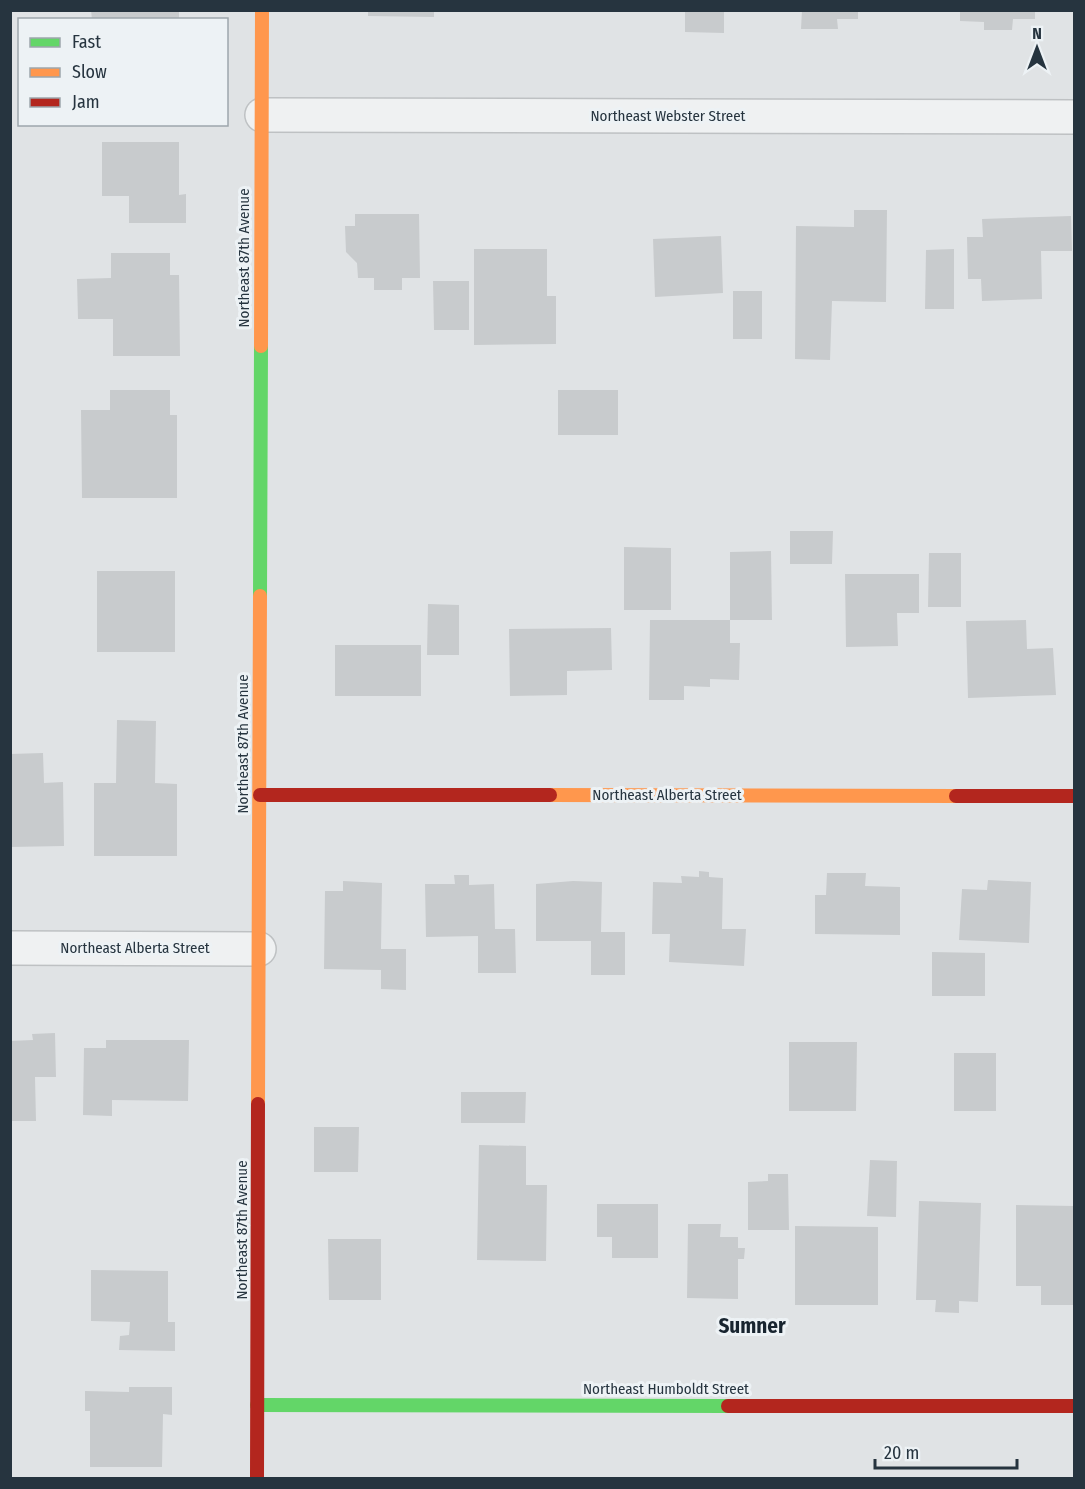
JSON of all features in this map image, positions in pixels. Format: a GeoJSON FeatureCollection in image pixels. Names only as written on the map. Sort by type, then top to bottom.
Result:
{"type":"FeatureCollection","features":[{"type":"Feature","properties":{"kind":"street","name":"Northeast 87th Avenue"},"geometry":{"type":"LineString","coordinates":[[257,1479],[262,10]]}},
{"type":"Feature","properties":{"kind":"street","name":"Northeast Webster Street"},"geometry":{"type":"LineString","coordinates":[[262,115],[1074,117]]}},
{"type":"Feature","properties":{"kind":"street","name":"Northeast Alberta Street"},"geometry":{"type":"LineString","coordinates":[[260,795],[1074,796]]}},
{"type":"Feature","properties":{"kind":"street","name":"Northeast Alberta Street"},"geometry":{"type":"LineString","coordinates":[[10,948],[259,949]]}},
{"type":"Feature","properties":{"kind":"street","name":"Northeast Humboldt Street"},"geometry":{"type":"LineString","coordinates":[[257,1405],[1074,1406]]}},
{"type":"Feature","properties":{"kind":"building"},"geometry":{"type":"Polygon","coordinates":[[[91,10],[179,10],[179,18],[92,18],[91,10]]]}},
{"type":"Feature","properties":{"kind":"building"},"geometry":{"type":"Polygon","coordinates":[[[368,10],[434,10],[434,17],[368,16],[368,10]]]}},
{"type":"Feature","properties":{"kind":"building"},"geometry":{"type":"Polygon","coordinates":[[[685,10],[724,10],[724,33],[685,32],[685,10]]]}},
{"type":"Feature","properties":{"kind":"building"},"geometry":{"type":"Polygon","coordinates":[[[802,10],[858,10],[858,19],[837,19],[838,29],[801,29],[802,10]]]}},
{"type":"Feature","properties":{"kind":"building"},"geometry":{"type":"Polygon","coordinates":[[[960,10],[1035,10],[1035,19],[1013,19],[1012,30],[984,30],[984,22],[960,21],[960,10]]]}},
{"type":"Feature","properties":{"kind":"building"},"geometry":{"type":"Polygon","coordinates":[[[102,142],[179,142],[179,195],[186,194],[186,223],[129,223],[129,196],[102,196],[102,142]]]}},
{"type":"Feature","properties":{"kind":"building"},"geometry":{"type":"Polygon","coordinates":[[[854,210],[887,210],[886,302],[832,301],[830,360],[795,359],[796,226],[854,227],[854,210]]]}},
{"type":"Feature","properties":{"kind":"building"},"geometry":{"type":"Polygon","coordinates":[[[355,214],[419,214],[420,278],[402,278],[402,290],[374,290],[374,278],[358,278],[357,263],[346,252],[345,226],[355,226],[355,214]]]}},
{"type":"Feature","properties":{"kind":"building"},"geometry":{"type":"Polygon","coordinates":[[[1071,216],[1072,251],[1041,251],[1042,299],[982,301],[981,279],[968,279],[967,237],[983,237],[982,219],[1071,216]]]}},
{"type":"Feature","properties":{"kind":"building"},"geometry":{"type":"Polygon","coordinates":[[[721,236],[723,293],[655,297],[653,239],[721,236]]]}},
{"type":"Feature","properties":{"kind":"building"},"geometry":{"type":"Polygon","coordinates":[[[474,249],[547,249],[547,296],[556,296],[556,344],[474,345],[474,249]]]}},
{"type":"Feature","properties":{"kind":"building"},"geometry":{"type":"Polygon","coordinates":[[[954,249],[954,309],[925,309],[926,250],[954,249]]]}},
{"type":"Feature","properties":{"kind":"building"},"geometry":{"type":"Polygon","coordinates":[[[111,253],[170,253],[170,275],[179,275],[180,356],[113,356],[113,319],[78,319],[77,279],[111,278],[111,253]]]}},
{"type":"Feature","properties":{"kind":"building"},"geometry":{"type":"Polygon","coordinates":[[[433,281],[469,281],[469,330],[434,330],[433,281]]]}},
{"type":"Feature","properties":{"kind":"building"},"geometry":{"type":"Polygon","coordinates":[[[733,291],[762,291],[762,339],[733,339],[733,291]]]}},
{"type":"Feature","properties":{"kind":"building"},"geometry":{"type":"Polygon","coordinates":[[[110,390],[170,390],[170,415],[177,415],[177,498],[82,498],[81,410],[110,410],[110,390]]]}},
{"type":"Feature","properties":{"kind":"building"},"geometry":{"type":"Polygon","coordinates":[[[558,390],[618,390],[618,435],[558,435],[558,390]]]}},
{"type":"Feature","properties":{"kind":"building"},"geometry":{"type":"Polygon","coordinates":[[[790,531],[833,531],[832,564],[790,564],[790,531]]]}},
{"type":"Feature","properties":{"kind":"building"},"geometry":{"type":"Polygon","coordinates":[[[624,547],[671,548],[671,610],[624,610],[624,547]]]}},
{"type":"Feature","properties":{"kind":"building"},"geometry":{"type":"Polygon","coordinates":[[[771,551],[772,620],[730,620],[730,552],[771,551]]]}},
{"type":"Feature","properties":{"kind":"building"},"geometry":{"type":"Polygon","coordinates":[[[929,553],[961,553],[961,607],[928,607],[929,553]]]}},
{"type":"Feature","properties":{"kind":"building"},"geometry":{"type":"Polygon","coordinates":[[[97,571],[175,571],[175,652],[97,652],[97,571]]]}},
{"type":"Feature","properties":{"kind":"building"},"geometry":{"type":"Polygon","coordinates":[[[845,574],[919,574],[919,613],[897,613],[898,646],[846,647],[845,574]]]}},
{"type":"Feature","properties":{"kind":"building"},"geometry":{"type":"Polygon","coordinates":[[[428,604],[459,605],[459,655],[427,655],[428,604]]]}},
{"type":"Feature","properties":{"kind":"building"},"geometry":{"type":"Polygon","coordinates":[[[650,620],[730,620],[730,643],[740,643],[739,680],[710,679],[710,687],[684,686],[684,700],[649,700],[650,620]]]}},
{"type":"Feature","properties":{"kind":"building"},"geometry":{"type":"Polygon","coordinates":[[[1026,620],[1027,649],[1053,648],[1056,695],[968,698],[966,621],[1026,620]]]}},
{"type":"Feature","properties":{"kind":"building"},"geometry":{"type":"Polygon","coordinates":[[[611,628],[612,670],[567,671],[567,695],[510,696],[509,629],[611,628]]]}},
{"type":"Feature","properties":{"kind":"building"},"geometry":{"type":"Polygon","coordinates":[[[335,645],[421,645],[421,696],[335,696],[335,645]]]}},
{"type":"Feature","properties":{"kind":"building"},"geometry":{"type":"Polygon","coordinates":[[[117,720],[156,721],[155,783],[177,784],[177,856],[94,856],[94,783],[116,783],[117,720]]]}},
{"type":"Feature","properties":{"kind":"building"},"geometry":{"type":"Polygon","coordinates":[[[43,753],[44,783],[63,782],[64,846],[10,847],[10,754],[43,753]]]}},
{"type":"Feature","properties":{"kind":"building"},"geometry":{"type":"Polygon","coordinates":[[[699,871],[709,872],[709,877],[723,878],[722,929],[746,929],[744,966],[669,962],[670,934],[652,934],[653,882],[682,883],[681,876],[699,877],[699,871]]]}},
{"type":"Feature","properties":{"kind":"building"},"geometry":{"type":"Polygon","coordinates":[[[827,873],[866,873],[865,886],[900,887],[900,935],[815,934],[815,895],[826,895],[827,873]]]}},
{"type":"Feature","properties":{"kind":"building"},"geometry":{"type":"Polygon","coordinates":[[[454,875],[469,875],[469,885],[494,884],[495,929],[515,929],[516,973],[478,973],[478,936],[426,937],[425,884],[455,884],[454,875]]]}},
{"type":"Feature","properties":{"kind":"building"},"geometry":{"type":"Polygon","coordinates":[[[988,880],[1031,882],[1029,943],[959,940],[962,889],[987,890],[988,880]]]}},
{"type":"Feature","properties":{"kind":"building"},"geometry":{"type":"Polygon","coordinates":[[[343,881],[382,883],[381,949],[406,949],[406,990],[381,989],[381,970],[324,969],[325,891],[343,891],[343,881]]]}},
{"type":"Feature","properties":{"kind":"building"},"geometry":{"type":"Polygon","coordinates":[[[573,881],[602,882],[601,932],[625,932],[625,975],[591,975],[591,941],[536,941],[536,884],[573,881]]]}},
{"type":"Feature","properties":{"kind":"building"},"geometry":{"type":"Polygon","coordinates":[[[932,952],[985,953],[985,996],[932,996],[932,952]]]}},
{"type":"Feature","properties":{"kind":"building"},"geometry":{"type":"Polygon","coordinates":[[[55,1033],[56,1077],[35,1077],[36,1121],[10,1121],[10,1041],[33,1040],[32,1034],[55,1033]]]}},
{"type":"Feature","properties":{"kind":"building"},"geometry":{"type":"Polygon","coordinates":[[[106,1040],[189,1040],[188,1101],[112,1100],[112,1116],[83,1115],[84,1048],[106,1048],[106,1040]]]}},
{"type":"Feature","properties":{"kind":"building"},"geometry":{"type":"Polygon","coordinates":[[[789,1042],[857,1042],[856,1111],[789,1111],[789,1042]]]}},
{"type":"Feature","properties":{"kind":"building"},"geometry":{"type":"Polygon","coordinates":[[[954,1053],[996,1053],[996,1111],[954,1111],[954,1053]]]}},
{"type":"Feature","properties":{"kind":"building"},"geometry":{"type":"Polygon","coordinates":[[[461,1092],[526,1092],[525,1123],[461,1123],[461,1092]]]}},
{"type":"Feature","properties":{"kind":"building"},"geometry":{"type":"Polygon","coordinates":[[[314,1127],[359,1127],[358,1172],[314,1172],[314,1127]]]}},
{"type":"Feature","properties":{"kind":"building"},"geometry":{"type":"Polygon","coordinates":[[[479,1145],[526,1146],[526,1185],[547,1185],[546,1261],[477,1260],[479,1145]]]}},
{"type":"Feature","properties":{"kind":"building"},"geometry":{"type":"Polygon","coordinates":[[[870,1160],[897,1161],[896,1217],[867,1216],[870,1160]]]}},
{"type":"Feature","properties":{"kind":"building"},"geometry":{"type":"Polygon","coordinates":[[[768,1174],[788,1174],[789,1230],[748,1230],[748,1182],[768,1181],[768,1174]]]}},
{"type":"Feature","properties":{"kind":"building"},"geometry":{"type":"Polygon","coordinates":[[[919,1201],[981,1203],[978,1302],[959,1301],[959,1313],[935,1312],[936,1300],[916,1300],[919,1201]]]}},
{"type":"Feature","properties":{"kind":"building"},"geometry":{"type":"Polygon","coordinates":[[[597,1204],[658,1204],[658,1258],[612,1258],[612,1237],[597,1237],[597,1204]]]}},
{"type":"Feature","properties":{"kind":"building"},"geometry":{"type":"Polygon","coordinates":[[[1016,1205],[1074,1206],[1074,1305],[1041,1305],[1041,1286],[1016,1286],[1016,1205]]]}},
{"type":"Feature","properties":{"kind":"building"},"geometry":{"type":"Polygon","coordinates":[[[688,1224],[721,1224],[720,1237],[738,1237],[738,1248],[745,1248],[744,1259],[738,1259],[738,1299],[687,1298],[688,1224]]]}},
{"type":"Feature","properties":{"kind":"building"},"geometry":{"type":"Polygon","coordinates":[[[795,1226],[878,1227],[878,1305],[795,1305],[795,1226]]]}},
{"type":"Feature","properties":{"kind":"building"},"geometry":{"type":"Polygon","coordinates":[[[328,1239],[381,1239],[381,1300],[329,1300],[328,1239]]]}},
{"type":"Feature","properties":{"kind":"building"},"geometry":{"type":"Polygon","coordinates":[[[91,1270],[168,1271],[168,1322],[175,1322],[175,1351],[119,1350],[120,1336],[129,1335],[130,1322],[91,1321],[91,1270]]]}},
{"type":"Feature","properties":{"kind":"building"},"geometry":{"type":"Polygon","coordinates":[[[129,1387],[172,1387],[172,1415],[163,1414],[162,1467],[90,1467],[90,1411],[85,1411],[85,1391],[129,1392],[129,1387]]]}},
{"type":"Feature","properties":{"kind":"traffic: fast"},"geometry":{"type":"LineString","coordinates":[[260,596],[261,346]]}},
{"type":"Feature","properties":{"kind":"traffic: fast"},"geometry":{"type":"LineString","coordinates":[[257,1405],[728,1406]]}},
{"type":"Feature","properties":{"kind":"traffic: slow"},"geometry":{"type":"LineString","coordinates":[[261,346],[262,10]]}},
{"type":"Feature","properties":{"kind":"traffic: slow"},"geometry":{"type":"LineString","coordinates":[[258,1104],[260,596]]}},
{"type":"Feature","properties":{"kind":"traffic: slow"},"geometry":{"type":"LineString","coordinates":[[550,795],[956,796]]}},
{"type":"Feature","properties":{"kind":"traffic: jam"},"geometry":{"type":"LineString","coordinates":[[260,795],[550,795]]}},
{"type":"Feature","properties":{"kind":"traffic: jam"},"geometry":{"type":"LineString","coordinates":[[956,796],[1074,796]]}},
{"type":"Feature","properties":{"kind":"traffic: jam"},"geometry":{"type":"LineString","coordinates":[[257,1478],[258,1104]]}},
{"type":"Feature","properties":{"kind":"traffic: jam"},"geometry":{"type":"LineString","coordinates":[[728,1406],[1074,1406]]}},
{"type":"Feature","properties":{"kind":"district","name":"Sumner"},"geometry":{"type":"Point","coordinates":[752,1326]}}]}
